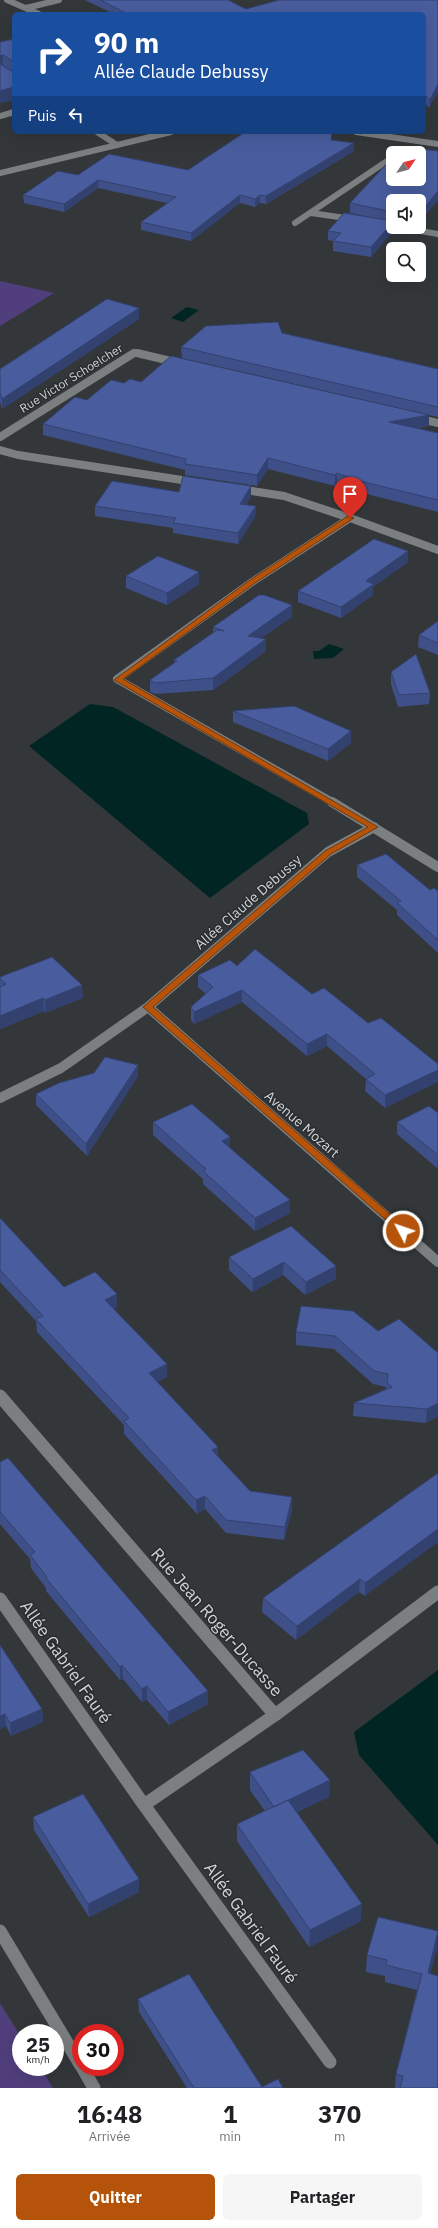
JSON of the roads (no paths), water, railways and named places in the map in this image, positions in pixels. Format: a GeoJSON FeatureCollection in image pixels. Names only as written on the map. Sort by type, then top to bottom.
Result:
{"type":"FeatureCollection","features":[{"type":"Feature","properties":{"kind":"street"},"geometry":{"type":"LineString","coordinates":[[7,0],[35,12]]}},
{"type":"Feature","properties":{"kind":"street"},"geometry":{"type":"LineString","coordinates":[[26,8],[59,0]]}},
{"type":"Feature","properties":{"kind":"street"},"geometry":{"type":"LineString","coordinates":[[0,116],[12,113]]}},
{"type":"Feature","properties":{"kind":"street"},"geometry":{"type":"LineString","coordinates":[[100,134],[117,145]]}},
{"type":"Feature","properties":{"kind":"street"},"geometry":{"type":"LineString","coordinates":[[0,173],[163,134]]}},
{"type":"Feature","properties":{"kind":"street"},"geometry":{"type":"LineString","coordinates":[[369,134],[438,144]]}},
{"type":"Feature","properties":{"kind":"street"},"geometry":{"type":"LineString","coordinates":[[409,146],[416,141]]}},
{"type":"Feature","properties":{"kind":"street"},"geometry":{"type":"LineString","coordinates":[[295,223],[386,162]]}},
{"type":"Feature","properties":{"kind":"street"},"geometry":{"type":"LineString","coordinates":[[311,213],[363,221]]}},
{"type":"Feature","properties":{"kind":"street"},"geometry":{"type":"LineString","coordinates":[[426,232],[438,234]]}},
{"type":"Feature","properties":{"kind":"street","name":"Rue Victor Schoelcher"},"geometry":{"type":"LineString","coordinates":[[0,437],[135,352],[190,365]]}},
{"type":"Feature","properties":{"kind":"street"},"geometry":{"type":"LineString","coordinates":[[407,415],[438,423]]}},
{"type":"Feature","properties":{"kind":"street"},"geometry":{"type":"LineString","coordinates":[[0,450],[18,455],[206,484]]}},
{"type":"Feature","properties":{"kind":"street"},"geometry":{"type":"LineString","coordinates":[[229,487],[284,496],[438,550]]}},
{"type":"Feature","properties":{"kind":"street"},"geometry":{"type":"LineString","coordinates":[[350,518],[252,582],[117,680],[344,809],[438,867]]}},
{"type":"Feature","properties":{"kind":"street","name":"Allée Claude Debussy"},"geometry":{"type":"LineString","coordinates":[[148,1007],[328,852],[374,827]]}},
{"type":"Feature","properties":{"kind":"street"},"geometry":{"type":"LineString","coordinates":[[0,1098],[61,1068],[148,1007]]}},
{"type":"Feature","properties":{"kind":"street","name":"Avenue Mozart"},"geometry":{"type":"LineString","coordinates":[[148,1007],[438,1262]]}},
{"type":"Feature","properties":{"kind":"street","name":"Rue Jean Roger-Ducasse"},"geometry":{"type":"LineString","coordinates":[[0,1396],[275,1715],[438,1592]]}},
{"type":"Feature","properties":{"kind":"street","name":"Allée Gabriel Fauré"},"geometry":{"type":"LineString","coordinates":[[0,1599],[144,1805],[330,2062]]}},
{"type":"Feature","properties":{"kind":"street"},"geometry":{"type":"LineString","coordinates":[[144,1805],[275,1715]]}},
{"type":"Feature","properties":{"kind":"street"},"geometry":{"type":"LineString","coordinates":[[0,1931],[72,2051]]}},
{"type":"Feature","properties":{"kind":"street"},"geometry":{"type":"LineString","coordinates":[[87,2076],[94,2088]]}}]}
